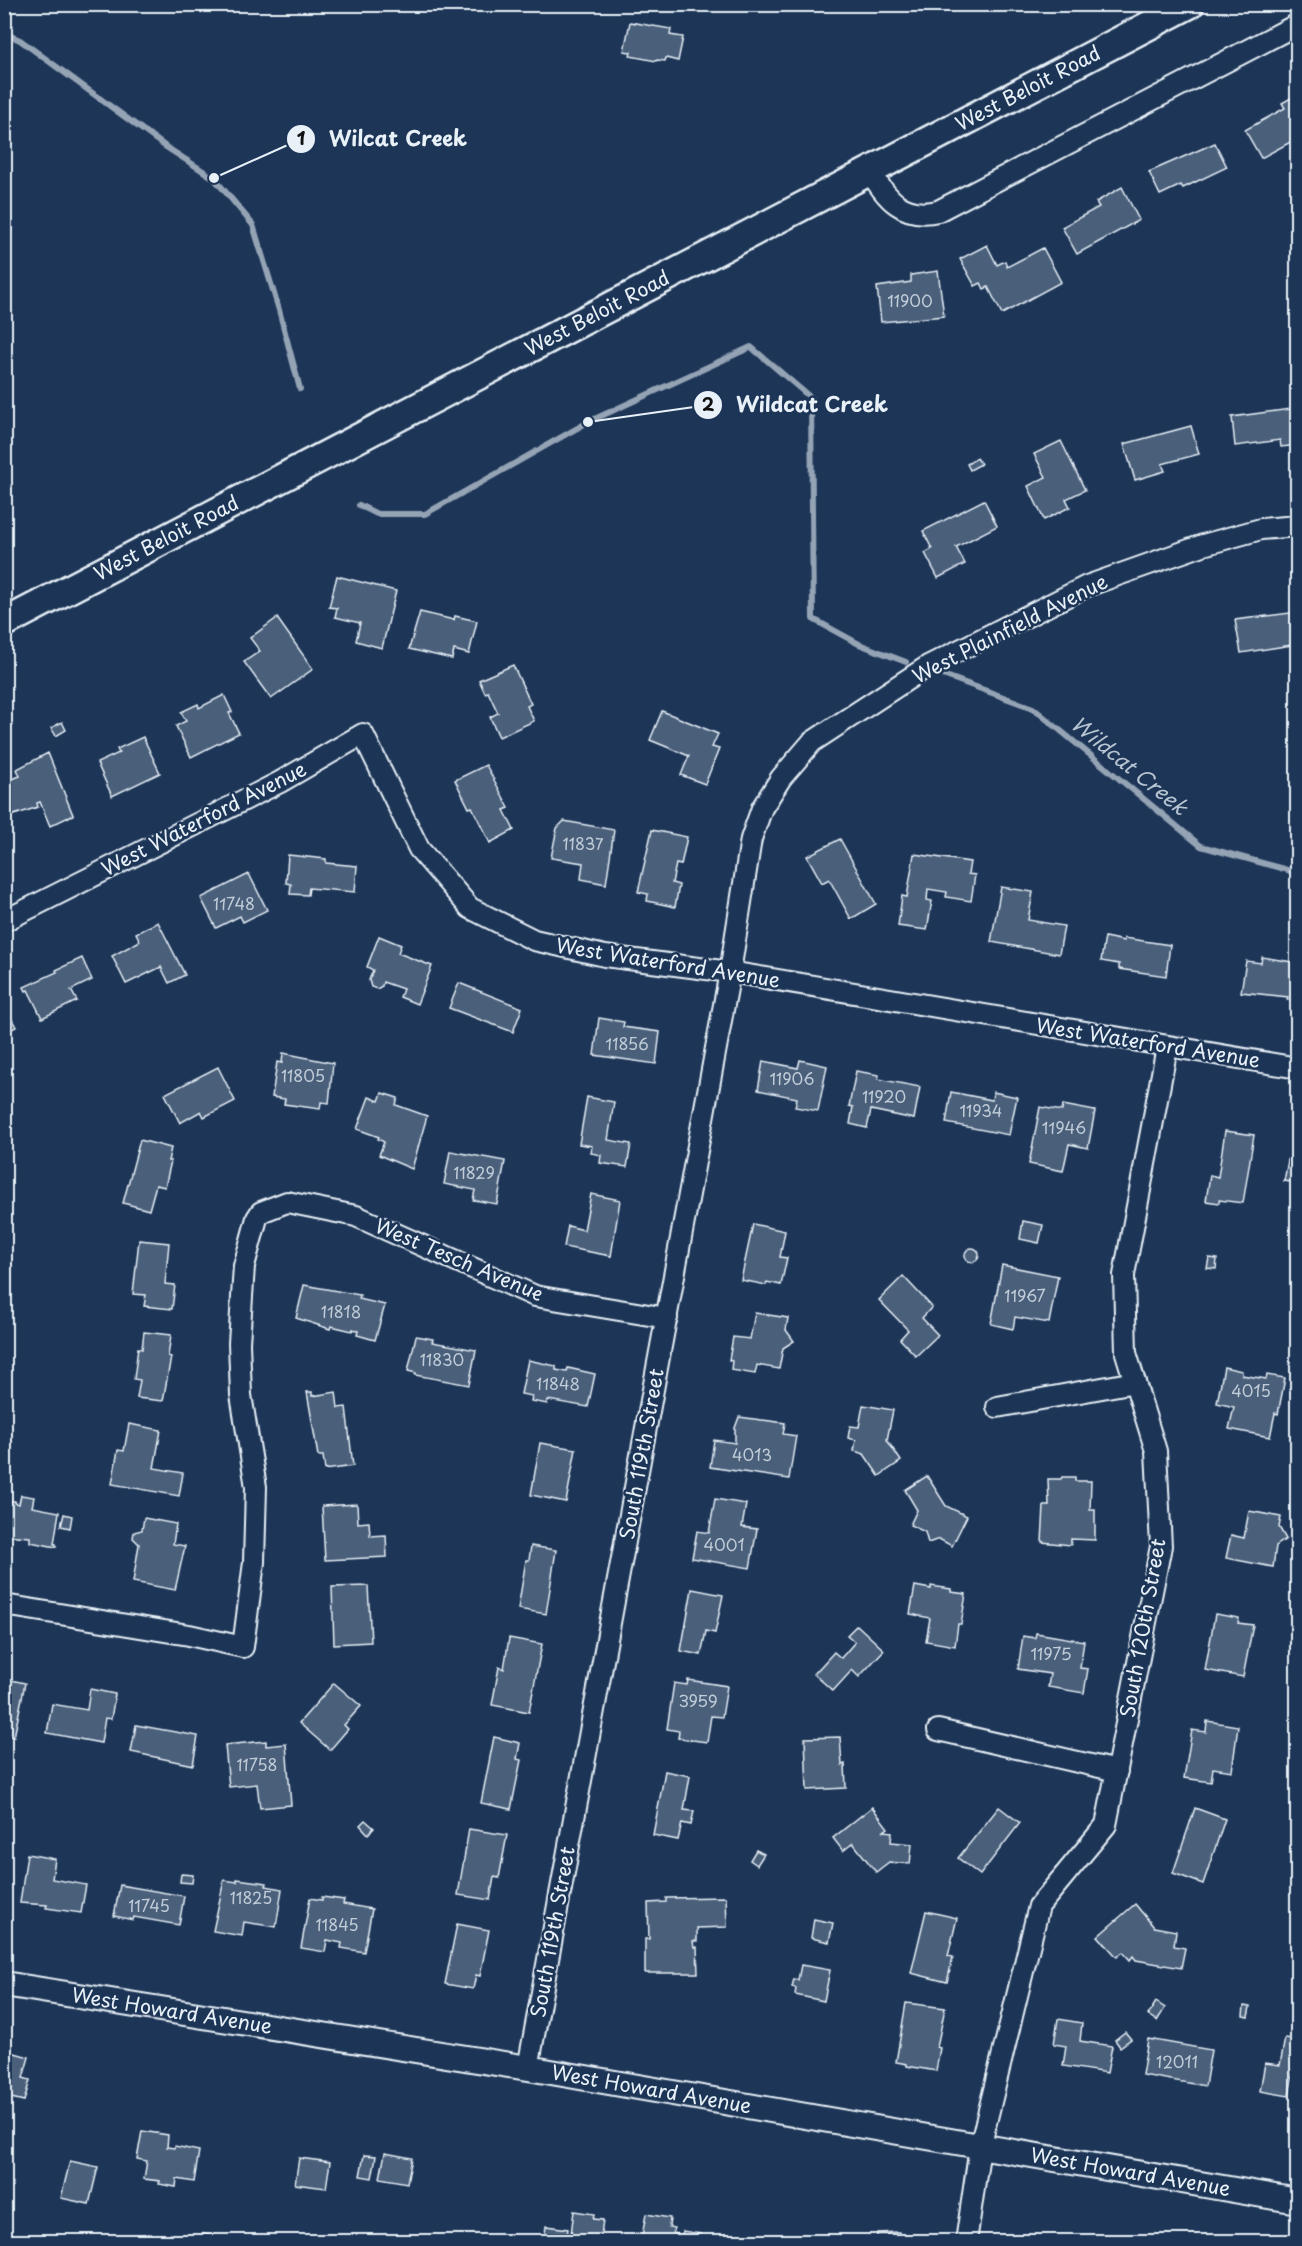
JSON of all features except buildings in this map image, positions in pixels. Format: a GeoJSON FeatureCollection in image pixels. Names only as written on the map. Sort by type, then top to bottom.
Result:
{"type":"FeatureCollection","features":[{"type":"Feature","properties":{"kind":"main road","name":"West Beloit Road"},"geometry":{"type":"LineString","coordinates":[[4,623],[1190,4]]}},
{"type":"Feature","properties":{"kind":"street"},"geometry":{"type":"LineString","coordinates":[[870,171],[883,192],[895,204],[909,212],[924,214],[938,211],[1298,24]]}},
{"type":"Feature","properties":{"kind":"street","name":"West Plainfield Avenue"},"geometry":{"type":"LineString","coordinates":[[751,839],[762,808],[781,778],[812,742],[928,666],[1087,586],[1203,545],[1261,529],[1298,526]]}},
{"type":"Feature","properties":{"kind":"street","name":"West Waterford Avenue"},"geometry":{"type":"LineString","coordinates":[[4,921],[280,782],[363,734],[419,849],[470,908],[534,940],[605,956],[730,972],[1298,1068]]}},
{"type":"Feature","properties":{"kind":"street","name":"South 119th Street"},"geometry":{"type":"LineString","coordinates":[[528,2068],[730,972],[751,839]]}},
{"type":"Feature","properties":{"kind":"street","name":"South 120th Street"},"geometry":{"type":"LineString","coordinates":[[966,2241],[980,2147],[1039,1906],[1106,1825],[1161,1546],[1156,1451],[1126,1353],[1124,1275],[1167,1047]]}},
{"type":"Feature","properties":{"kind":"street","name":"West Tesch Avenue"},"geometry":{"type":"LineString","coordinates":[[4,1605],[189,1635],[243,1647],[254,1562],[256,1487],[241,1395],[240,1343],[244,1266],[257,1218],[261,1212],[287,1202],[356,1216],[536,1296],[667,1318]]}},
{"type":"Feature","properties":{"kind":"street"},"geometry":{"type":"LineString","coordinates":[[997,1407],[1135,1382]]}},
{"type":"Feature","properties":{"kind":"street"},"geometry":{"type":"LineString","coordinates":[[938,1730],[1117,1771]]}},
{"type":"Feature","properties":{"kind":"street","name":"West Howard Avenue"},"geometry":{"type":"LineString","coordinates":[[4,1984],[528,2068],[1298,2201]]}},
{"type":"Feature","properties":{"kind":"waterway"},"geometry":{"type":"LineString","coordinates":[[4,33],[20,40],[166,147],[214,178],[253,225],[300,389]]}},
{"type":"Feature","properties":{"kind":"waterway","name":"Wildcat Creek"},"geometry":{"type":"LineString","coordinates":[[359,505],[377,514],[425,514],[588,422],[751,347],[811,398],[813,619],[859,644],[906,662]]}},
{"type":"Feature","properties":{"kind":"waterway","name":"Wildcat Creek"},"geometry":{"type":"LineString","coordinates":[[943,675],[1033,708],[1201,846],[1298,873]]}},
{"type":"Feature","properties":{"kind":"place","name":"Wilcat Creek"},"geometry":{"type":"Point","coordinates":[214,178]}},
{"type":"Feature","properties":{"kind":"place","name":"Wildcat Creek"},"geometry":{"type":"Point","coordinates":[588,422]}}]}
